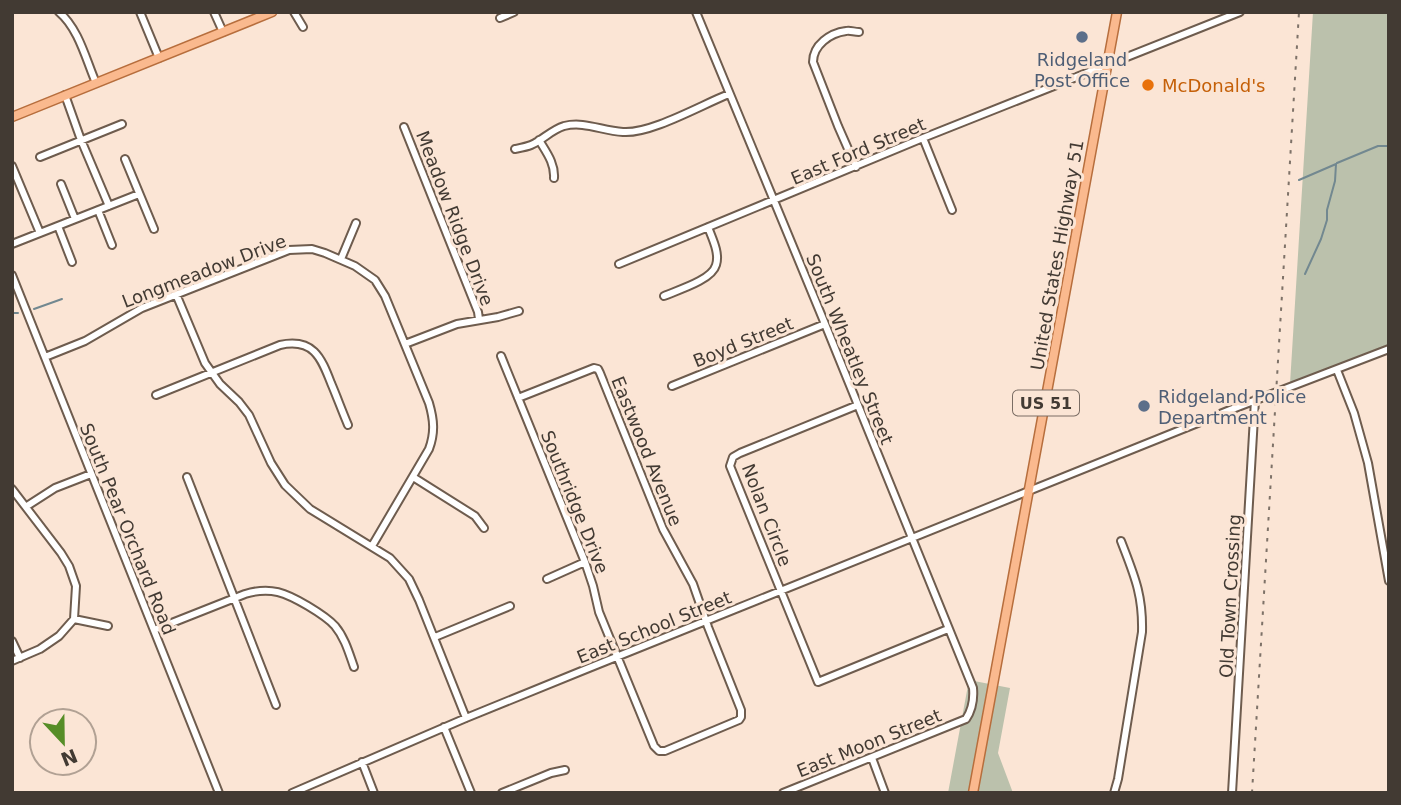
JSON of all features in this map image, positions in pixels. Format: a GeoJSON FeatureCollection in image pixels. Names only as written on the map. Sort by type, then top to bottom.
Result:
{"type":"FeatureCollection","features":[{"type":"Feature","properties":{"kind":"main road"},"geometry":{"type":"LineString","coordinates":[[12,117],[272,12]]}},
{"type":"Feature","properties":{"kind":"main road","name":"United States Highway 51"},"geometry":{"type":"LineString","coordinates":[[973,793],[1117,12]]}},
{"type":"Feature","properties":{"kind":"street"},"geometry":{"type":"LineString","coordinates":[[59,12],[75,31],[96,83]]}},
{"type":"Feature","properties":{"kind":"street"},"geometry":{"type":"LineString","coordinates":[[140,12],[159,58]]}},
{"type":"Feature","properties":{"kind":"street"},"geometry":{"type":"LineString","coordinates":[[214,12],[223,32]]}},
{"type":"Feature","properties":{"kind":"street"},"geometry":{"type":"LineString","coordinates":[[294,12],[303,27]]}},
{"type":"Feature","properties":{"kind":"street"},"geometry":{"type":"LineString","coordinates":[[500,18],[514,12]]}},
{"type":"Feature","properties":{"kind":"street","name":"South Wheatley Street"},"geometry":{"type":"LineString","coordinates":[[696,12],[973,688],[974,697],[967,719]]}},
{"type":"Feature","properties":{"kind":"street","name":"East Ford Street"},"geometry":{"type":"LineString","coordinates":[[619,264],[923,138],[1240,12]]}},
{"type":"Feature","properties":{"kind":"street"},"geometry":{"type":"LineString","coordinates":[[856,167],[813,62],[813,55],[827,39],[846,31],[859,32]]}},
{"type":"Feature","properties":{"kind":"street"},"geometry":{"type":"LineString","coordinates":[[515,149],[531,145],[566,126],[586,125],[622,132],[638,131],[729,94]]}},
{"type":"Feature","properties":{"kind":"street"},"geometry":{"type":"LineString","coordinates":[[65,95],[109,206]]}},
{"type":"Feature","properties":{"kind":"street"},"geometry":{"type":"LineString","coordinates":[[40,157],[121,124]]}},
{"type":"Feature","properties":{"kind":"street","name":"Meadow Ridge Drive"},"geometry":{"type":"LineString","coordinates":[[404,127],[479,319]]}},
{"type":"Feature","properties":{"kind":"street"},"geometry":{"type":"LineString","coordinates":[[923,138],[952,210]]}},
{"type":"Feature","properties":{"kind":"street"},"geometry":{"type":"LineString","coordinates":[[539,140],[551,160],[554,178]]}},
{"type":"Feature","properties":{"kind":"street"},"geometry":{"type":"LineString","coordinates":[[125,159],[153,229]]}},
{"type":"Feature","properties":{"kind":"street"},"geometry":{"type":"LineString","coordinates":[[12,166],[40,233]]}},
{"type":"Feature","properties":{"kind":"street"},"geometry":{"type":"LineString","coordinates":[[61,184],[75,219]]}},
{"type":"Feature","properties":{"kind":"street"},"geometry":{"type":"LineString","coordinates":[[12,244],[139,194]]}},
{"type":"Feature","properties":{"kind":"street"},"geometry":{"type":"LineString","coordinates":[[98,210],[112,245]]}},
{"type":"Feature","properties":{"kind":"street"},"geometry":{"type":"LineString","coordinates":[[341,259],[356,223]]}},
{"type":"Feature","properties":{"kind":"street"},"geometry":{"type":"LineString","coordinates":[[58,226],[72,262]]}},
{"type":"Feature","properties":{"kind":"street"},"geometry":{"type":"LineString","coordinates":[[664,296],[702,280],[713,272],[717,264],[716,251],[708,227]]}},
{"type":"Feature","properties":{"kind":"street","name":"Longmeadow Drive"},"geometry":{"type":"LineString","coordinates":[[45,357],[85,341],[142,308],[289,250],[312,249],[341,259],[366,273],[381,288],[429,403],[433,420],[429,449],[372,546]]}},
{"type":"Feature","properties":{"kind":"street","name":"South Pear Orchard Road"},"geometry":{"type":"LineString","coordinates":[[12,275],[219,793]]}},
{"type":"Feature","properties":{"kind":"street"},"geometry":{"type":"LineString","coordinates":[[176,294],[198,349],[211,372],[249,415],[276,473],[291,492],[310,509],[390,558],[409,579],[466,718]]}},
{"type":"Feature","properties":{"kind":"street"},"geometry":{"type":"LineString","coordinates":[[405,344],[457,324],[519,311]]}},
{"type":"Feature","properties":{"kind":"street","name":"Boyd Street"},"geometry":{"type":"LineString","coordinates":[[672,386],[825,324]]}},
{"type":"Feature","properties":{"kind":"street"},"geometry":{"type":"LineString","coordinates":[[156,395],[280,345],[303,345],[315,352],[323,363],[348,425]]}},
{"type":"Feature","properties":{"kind":"street","name":"East School Street"},"geometry":{"type":"LineString","coordinates":[[292,793],[617,656],[1255,400],[1389,349]]}},
{"type":"Feature","properties":{"kind":"street"},"geometry":{"type":"LineString","coordinates":[[501,356],[518,398]]}},
{"type":"Feature","properties":{"kind":"street","name":"Eastwood Avenue"},"geometry":{"type":"LineString","coordinates":[[518,398],[594,368],[598,369],[663,529],[693,584],[706,621]]}},
{"type":"Feature","properties":{"kind":"street"},"geometry":{"type":"LineString","coordinates":[[1337,370],[1354,413],[1368,463],[1389,582]]}},
{"type":"Feature","properties":{"kind":"street","name":"Southridge Drive"},"geometry":{"type":"LineString","coordinates":[[518,398],[585,562],[599,612],[654,746],[659,751],[665,751],[741,717],[741,710],[706,621]]}},
{"type":"Feature","properties":{"kind":"street","name":"Old Town Crossing"},"geometry":{"type":"LineString","coordinates":[[1232,793],[1255,400]]}},
{"type":"Feature","properties":{"kind":"street","name":"Nolan Circle"},"geometry":{"type":"LineString","coordinates":[[858,405],[733,457],[730,466],[818,682],[948,629]]}},
{"type":"Feature","properties":{"kind":"street"},"geometry":{"type":"LineString","coordinates":[[27,506],[55,488],[91,474]]}},
{"type":"Feature","properties":{"kind":"street"},"geometry":{"type":"LineString","coordinates":[[187,477],[276,705]]}},
{"type":"Feature","properties":{"kind":"street"},"geometry":{"type":"LineString","coordinates":[[413,477],[475,516],[484,527]]}},
{"type":"Feature","properties":{"kind":"street"},"geometry":{"type":"LineString","coordinates":[[12,489],[69,566],[76,586],[74,619],[59,636],[40,649],[16,659],[12,640]]}},
{"type":"Feature","properties":{"kind":"street"},"geometry":{"type":"LineString","coordinates":[[1114,793],[1142,632],[1139,591],[1121,541]]}},
{"type":"Feature","properties":{"kind":"street"},"geometry":{"type":"LineString","coordinates":[[547,579],[585,562]]}},
{"type":"Feature","properties":{"kind":"street"},"geometry":{"type":"LineString","coordinates":[[154,631],[256,591],[276,591],[288,594],[319,612],[335,626],[354,667]]}},
{"type":"Feature","properties":{"kind":"street"},"geometry":{"type":"LineString","coordinates":[[435,637],[510,607]]}},
{"type":"Feature","properties":{"kind":"street"},"geometry":{"type":"LineString","coordinates":[[74,619],[108,626]]}},
{"type":"Feature","properties":{"kind":"street","name":"East Moon Street"},"geometry":{"type":"LineString","coordinates":[[783,793],[967,719]]}},
{"type":"Feature","properties":{"kind":"street"},"geometry":{"type":"LineString","coordinates":[[444,727],[471,793]]}},
{"type":"Feature","properties":{"kind":"street"},"geometry":{"type":"LineString","coordinates":[[872,758],[886,793]]}},
{"type":"Feature","properties":{"kind":"street"},"geometry":{"type":"LineString","coordinates":[[362,762],[374,793]]}},
{"type":"Feature","properties":{"kind":"street"},"geometry":{"type":"LineString","coordinates":[[502,793],[565,770]]}},
{"type":"Feature","properties":{"kind":"green space"},"geometry":{"type":"Polygon","coordinates":[[[1313,12],[1389,12],[1389,344],[1290,384],[1313,12]]]}},
{"type":"Feature","properties":{"kind":"green space"},"geometry":{"type":"Polygon","coordinates":[[[969,680],[1010,688],[998,753],[1013,793],[948,793],[969,680]]]}},
{"type":"Feature","properties":{"kind":"waterway"},"geometry":{"type":"LineString","coordinates":[[1337,163],[1378,146],[1389,146]]}},
{"type":"Feature","properties":{"kind":"waterway"},"geometry":{"type":"LineString","coordinates":[[1299,180],[1336,164],[1327,220],[1305,274]]}},
{"type":"Feature","properties":{"kind":"waterway"},"geometry":{"type":"LineString","coordinates":[[34,309],[62,299]]}},
{"type":"Feature","properties":{"kind":"waterway"},"geometry":{"type":"LineString","coordinates":[[12,313],[18,313]]}},
{"type":"Feature","properties":{"kind":"railway"},"geometry":{"type":"LineString","coordinates":[[1252,793],[1299,12]]}},
{"type":"Feature","properties":{"kind":"place","name":"Ridgeland Post Office"},"geometry":{"type":"Point","coordinates":[1082,37]}},
{"type":"Feature","properties":{"kind":"place","name":"McDonald's"},"geometry":{"type":"Point","coordinates":[1148,85]}},
{"type":"Feature","properties":{"kind":"place","name":"Ridgeland Police Department"},"geometry":{"type":"Point","coordinates":[1144,406]}}]}
